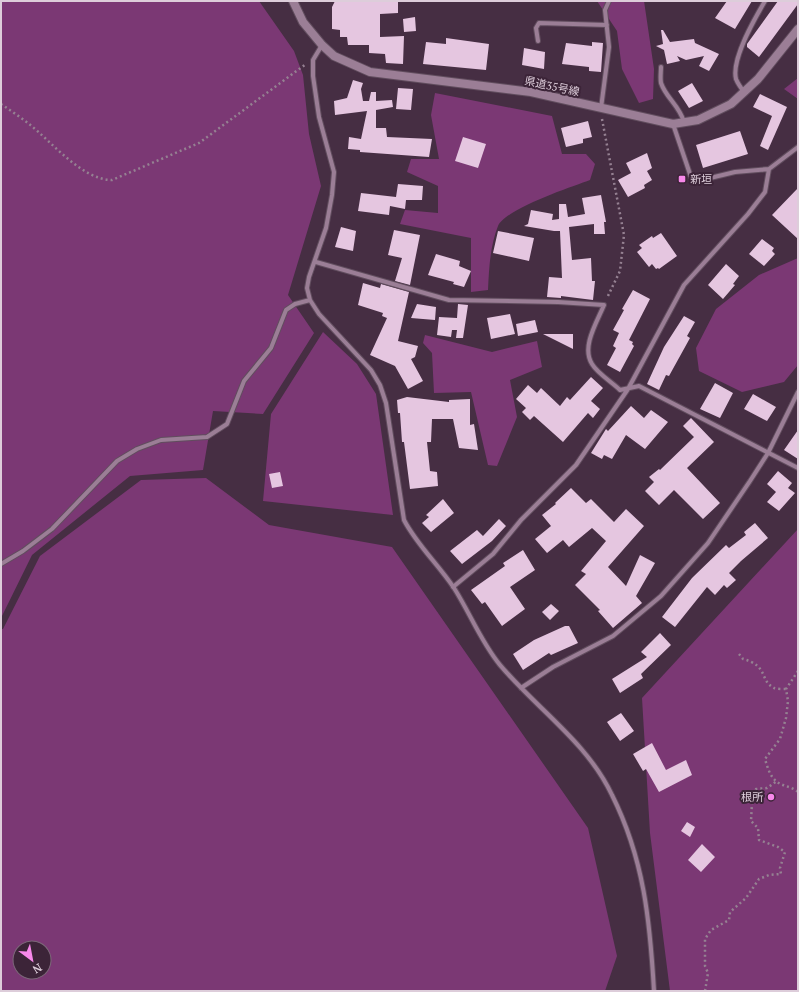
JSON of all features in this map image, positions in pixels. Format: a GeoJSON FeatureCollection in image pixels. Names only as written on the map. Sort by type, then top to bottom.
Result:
{"type":"FeatureCollection","features":[{"type":"Feature","properties":{"kind":"main road","name":"県道35号線"},"geometry":{"type":"LineString","coordinates":[[293,1],[303,22],[322,45],[334,56],[370,72],[531,92],[601,112],[673,124],[698,120],[731,104],[758,79],[798,28]]}},
{"type":"Feature","properties":{"kind":"street"},"geometry":{"type":"LineString","coordinates":[[601,112],[609,47],[606,10],[609,1]]}},
{"type":"Feature","properties":{"kind":"street"},"geometry":{"type":"LineString","coordinates":[[745,92],[736,79],[736,70],[747,33],[765,1]]}},
{"type":"Feature","properties":{"kind":"street"},"geometry":{"type":"LineString","coordinates":[[538,41],[536,28],[539,23],[607,26]]}},
{"type":"Feature","properties":{"kind":"street"},"geometry":{"type":"LineString","coordinates":[[322,45],[313,60],[313,76],[319,117],[334,172],[332,195],[326,228],[307,288],[310,300],[320,314],[371,370],[380,385],[386,404],[404,520],[412,535],[454,588],[488,648],[500,665],[569,735],[592,763],[612,794],[639,867],[647,905],[654,991]]}},
{"type":"Feature","properties":{"kind":"street"},"geometry":{"type":"LineString","coordinates":[[661,67],[661,82],[667,95],[680,111],[684,123]]}},
{"type":"Feature","properties":{"kind":"street"},"geometry":{"type":"LineString","coordinates":[[673,124],[691,176],[706,179],[735,172],[769,169],[798,147]]}},
{"type":"Feature","properties":{"kind":"street"},"geometry":{"type":"LineString","coordinates":[[454,588],[493,554],[521,520],[576,464],[628,389],[684,285],[748,214],[765,192],[769,169]]}},
{"type":"Feature","properties":{"kind":"street"},"geometry":{"type":"LineString","coordinates":[[316,262],[449,300],[558,302],[604,306],[590,341],[588,354],[593,365],[620,390],[638,386],[729,434],[798,468]]}},
{"type":"Feature","properties":{"kind":"street"},"geometry":{"type":"LineString","coordinates":[[1,564],[23,552],[52,529],[118,461],[137,449],[161,440],[207,436],[227,424],[244,381],[271,348],[286,310],[295,304],[310,300]]}},
{"type":"Feature","properties":{"kind":"street"},"geometry":{"type":"LineString","coordinates":[[521,688],[553,667],[613,636],[661,596],[708,543],[768,453],[798,392]]}},
{"type":"Feature","properties":{"kind":"path"},"geometry":{"type":"LineString","coordinates":[[1,104],[29,124],[83,170],[103,180],[112,180],[199,143],[303,65],[313,60]]}},
{"type":"Feature","properties":{"kind":"path"},"geometry":{"type":"LineString","coordinates":[[601,112],[624,235],[620,271],[604,306]]}},
{"type":"Feature","properties":{"kind":"path"},"geometry":{"type":"LineString","coordinates":[[739,654],[743,659],[753,662],[760,667],[768,683],[774,688],[786,689]]}},
{"type":"Feature","properties":{"kind":"path"},"geometry":{"type":"LineString","coordinates":[[798,671],[786,689],[788,701],[786,718],[780,738],[765,759],[770,774],[780,785],[798,792]]}},
{"type":"Feature","properties":{"kind":"path"},"geometry":{"type":"LineString","coordinates":[[706,991],[708,973],[705,966],[705,939],[712,930],[728,920],[730,912],[746,898],[758,879],[769,875],[781,874],[780,868],[785,852],[778,847],[759,840],[758,828],[751,821],[752,804],[756,789],[766,788],[777,781]]}},
{"type":"Feature","properties":{"kind":"shaded area"},"geometry":{"type":"Polygon","coordinates":[[[1,1],[259,1],[294,51],[303,75],[309,134],[321,186],[288,295],[314,333],[263,414],[213,411],[203,470],[130,476],[32,555],[1,618],[1,1]]]}},
{"type":"Feature","properties":{"kind":"shaded area"},"geometry":{"type":"Polygon","coordinates":[[[597,1],[644,1],[654,69],[653,99],[639,103],[622,69],[617,31],[597,1]]]}},
{"type":"Feature","properties":{"kind":"shaded area"},"geometry":{"type":"Polygon","coordinates":[[[798,78],[798,99],[784,89],[798,78]]]}},
{"type":"Feature","properties":{"kind":"shaded area"},"geometry":{"type":"Polygon","coordinates":[[[435,93],[552,116],[562,154],[586,154],[595,164],[590,180],[540,199],[503,219],[498,226],[493,241],[489,266],[488,290],[471,292],[471,238],[400,224],[405,210],[438,213],[438,186],[407,172],[411,159],[439,159],[431,115],[435,93]]]}},
{"type":"Feature","properties":{"kind":"shaded area"},"geometry":{"type":"Polygon","coordinates":[[[798,258],[798,365],[784,382],[742,392],[699,371],[696,348],[716,309],[759,275],[798,258]]]}},
{"type":"Feature","properties":{"kind":"shaded area"},"geometry":{"type":"Polygon","coordinates":[[[323,332],[357,364],[376,394],[393,515],[263,501],[271,414],[323,332]]]}},
{"type":"Feature","properties":{"kind":"shaded area"},"geometry":{"type":"Polygon","coordinates":[[[425,335],[492,352],[537,341],[542,367],[510,380],[517,417],[497,466],[488,465],[471,392],[434,393],[432,353],[423,343],[425,335]]]}},
{"type":"Feature","properties":{"kind":"shaded area"},"geometry":{"type":"Polygon","coordinates":[[[206,478],[269,525],[392,547],[588,828],[617,956],[605,991],[1,991],[1,629],[3,629],[40,556],[141,480],[206,478]]]}},
{"type":"Feature","properties":{"kind":"shaded area"},"geometry":{"type":"Polygon","coordinates":[[[798,529],[798,991],[670,991],[650,833],[642,698],[798,529]]]}},
{"type":"Feature","properties":{"kind":"building"},"geometry":{"type":"Polygon","coordinates":[[[335,1],[398,1],[398,13],[380,14],[380,37],[404,36],[403,64],[386,63],[385,54],[369,53],[369,45],[348,45],[347,37],[340,37],[340,30],[332,29],[332,7],[335,1]]]}},
{"type":"Feature","properties":{"kind":"building"},"geometry":{"type":"Polygon","coordinates":[[[727,1],[752,1],[735,29],[715,18],[727,1]]]}},
{"type":"Feature","properties":{"kind":"building"},"geometry":{"type":"Polygon","coordinates":[[[778,1],[798,1],[798,4],[759,57],[747,47],[747,44],[778,1]]]}},
{"type":"Feature","properties":{"kind":"building"},"geometry":{"type":"Polygon","coordinates":[[[415,17],[416,31],[404,32],[403,19],[415,17]]]}},
{"type":"Feature","properties":{"kind":"building"},"geometry":{"type":"Polygon","coordinates":[[[661,30],[663,30],[670,42],[694,39],[695,43],[719,54],[709,71],[699,66],[704,56],[686,60],[677,56],[680,61],[667,64],[664,50],[656,46],[663,44],[661,30]]]}},
{"type":"Feature","properties":{"kind":"building"},"geometry":{"type":"Polygon","coordinates":[[[446,38],[489,44],[486,70],[423,64],[426,42],[446,44],[446,38]]]}},
{"type":"Feature","properties":{"kind":"building"},"geometry":{"type":"Polygon","coordinates":[[[592,42],[603,43],[601,72],[589,71],[589,67],[562,64],[566,43],[592,46],[592,42]]]}},
{"type":"Feature","properties":{"kind":"building"},"geometry":{"type":"Polygon","coordinates":[[[524,48],[545,52],[544,69],[522,65],[524,48]]]}},
{"type":"Feature","properties":{"kind":"building"},"geometry":{"type":"Polygon","coordinates":[[[353,80],[363,83],[361,89],[363,101],[369,101],[371,92],[376,92],[376,101],[392,100],[393,107],[376,110],[376,128],[386,128],[387,137],[432,139],[429,157],[360,152],[360,150],[348,149],[349,137],[361,139],[367,111],[335,115],[334,101],[347,98],[353,80]]]}},
{"type":"Feature","properties":{"kind":"building"},"geometry":{"type":"Polygon","coordinates":[[[692,83],[703,101],[689,108],[678,91],[692,83]]]}},
{"type":"Feature","properties":{"kind":"building"},"geometry":{"type":"Polygon","coordinates":[[[398,88],[413,89],[411,110],[396,109],[398,88]]]}},
{"type":"Feature","properties":{"kind":"building"},"geometry":{"type":"Polygon","coordinates":[[[760,94],[787,107],[768,150],[760,146],[772,116],[753,107],[760,94]]]}},
{"type":"Feature","properties":{"kind":"building"},"geometry":{"type":"Polygon","coordinates":[[[588,121],[592,137],[583,139],[583,143],[566,147],[561,128],[588,121]]]}},
{"type":"Feature","properties":{"kind":"building"},"geometry":{"type":"Polygon","coordinates":[[[740,131],[748,154],[703,168],[696,145],[740,131]]]}},
{"type":"Feature","properties":{"kind":"building"},"geometry":{"type":"Polygon","coordinates":[[[463,137],[486,144],[478,168],[455,161],[463,137]]]}},
{"type":"Feature","properties":{"kind":"building"},"geometry":{"type":"Polygon","coordinates":[[[647,153],[652,168],[647,171],[652,180],[644,185],[645,188],[628,197],[618,180],[631,173],[626,163],[647,153]]]}},
{"type":"Feature","properties":{"kind":"building"},"geometry":{"type":"Polygon","coordinates":[[[398,184],[423,186],[422,200],[406,200],[405,209],[390,206],[389,215],[358,211],[361,193],[396,197],[398,184]]]}},
{"type":"Feature","properties":{"kind":"building"},"geometry":{"type":"Polygon","coordinates":[[[798,188],[798,239],[772,215],[798,188]]]}},
{"type":"Feature","properties":{"kind":"building"},"geometry":{"type":"Polygon","coordinates":[[[601,195],[606,222],[604,222],[605,234],[594,234],[594,224],[569,227],[572,260],[591,258],[592,281],[595,281],[593,300],[561,296],[561,298],[547,297],[549,277],[562,278],[560,231],[524,226],[528,224],[531,210],[553,214],[552,220],[559,219],[559,204],[566,204],[568,217],[585,214],[582,198],[601,195]]]}},
{"type":"Feature","properties":{"kind":"building"},"geometry":{"type":"Polygon","coordinates":[[[341,227],[356,231],[353,251],[335,247],[341,227]]]}},
{"type":"Feature","properties":{"kind":"building"},"geometry":{"type":"Polygon","coordinates":[[[394,230],[420,235],[410,285],[395,281],[402,258],[388,255],[394,230]]]}},
{"type":"Feature","properties":{"kind":"building"},"geometry":{"type":"Polygon","coordinates":[[[498,231],[534,238],[529,261],[493,253],[498,231]]]}},
{"type":"Feature","properties":{"kind":"building"},"geometry":{"type":"Polygon","coordinates":[[[661,233],[677,256],[659,269],[656,269],[652,264],[649,267],[637,252],[642,248],[639,245],[652,236],[653,238],[661,233]]]}},
{"type":"Feature","properties":{"kind":"building"},"geometry":{"type":"Polygon","coordinates":[[[762,239],[774,248],[772,251],[775,254],[764,266],[749,254],[762,239]]]}},
{"type":"Feature","properties":{"kind":"building"},"geometry":{"type":"Polygon","coordinates":[[[436,254],[460,261],[459,266],[471,271],[464,287],[453,284],[454,282],[428,275],[436,254]]]}},
{"type":"Feature","properties":{"kind":"building"},"geometry":{"type":"Polygon","coordinates":[[[726,264],[739,276],[733,284],[735,285],[723,299],[708,285],[726,264]]]}},
{"type":"Feature","properties":{"kind":"building"},"geometry":{"type":"Polygon","coordinates":[[[363,283],[380,288],[381,284],[409,292],[398,341],[418,346],[415,357],[411,359],[423,381],[408,389],[395,366],[370,355],[387,318],[382,316],[383,313],[358,305],[363,283]]]}},
{"type":"Feature","properties":{"kind":"building"},"geometry":{"type":"Polygon","coordinates":[[[633,290],[650,299],[629,340],[633,342],[632,344],[634,346],[620,372],[607,365],[616,348],[613,346],[619,333],[613,330],[624,310],[622,309],[633,290]]]}},
{"type":"Feature","properties":{"kind":"building"},"geometry":{"type":"Polygon","coordinates":[[[417,304],[436,307],[435,320],[411,318],[417,304]]]}},
{"type":"Feature","properties":{"kind":"building"},"geometry":{"type":"Polygon","coordinates":[[[458,304],[468,305],[463,338],[456,338],[457,330],[452,330],[451,337],[437,335],[439,317],[457,318],[458,304]]]}},
{"type":"Feature","properties":{"kind":"building"},"geometry":{"type":"Polygon","coordinates":[[[510,314],[515,334],[491,339],[487,318],[510,314]]]}},
{"type":"Feature","properties":{"kind":"building"},"geometry":{"type":"Polygon","coordinates":[[[684,316],[695,322],[687,336],[690,338],[669,376],[666,375],[659,390],[647,384],[664,347],[684,316]]]}},
{"type":"Feature","properties":{"kind":"building"},"geometry":{"type":"Polygon","coordinates":[[[535,320],[538,332],[518,336],[516,324],[535,320]]]}},
{"type":"Feature","properties":{"kind":"building"},"geometry":{"type":"Polygon","coordinates":[[[543,334],[573,334],[573,349],[543,334]]]}},
{"type":"Feature","properties":{"kind":"building"},"geometry":{"type":"Polygon","coordinates":[[[591,377],[603,388],[591,401],[600,409],[593,418],[588,413],[563,442],[534,416],[530,420],[522,412],[526,408],[516,399],[528,385],[537,393],[541,388],[560,406],[567,397],[570,400],[591,377]]]}},
{"type":"Feature","properties":{"kind":"building"},"geometry":{"type":"Polygon","coordinates":[[[715,383],[733,393],[720,418],[700,409],[715,383]]]}},
{"type":"Feature","properties":{"kind":"building"},"geometry":{"type":"Polygon","coordinates":[[[753,394],[776,407],[767,421],[744,409],[753,394]]]}},
{"type":"Feature","properties":{"kind":"building"},"geometry":{"type":"Polygon","coordinates":[[[407,397],[449,402],[449,400],[470,399],[470,425],[474,424],[478,450],[459,448],[453,419],[432,419],[431,442],[427,442],[430,471],[437,472],[438,486],[410,489],[397,400],[407,397]]]}},
{"type":"Feature","properties":{"kind":"building"},"geometry":{"type":"Polygon","coordinates":[[[631,406],[644,418],[651,410],[668,422],[645,449],[626,435],[612,459],[604,455],[602,459],[591,453],[606,429],[608,431],[631,406]]]}},
{"type":"Feature","properties":{"kind":"building"},"geometry":{"type":"Polygon","coordinates":[[[691,418],[714,442],[687,468],[720,503],[703,519],[674,490],[659,505],[645,491],[654,482],[649,477],[659,469],[660,470],[694,437],[683,426],[691,418]]]}},
{"type":"Feature","properties":{"kind":"building"},"geometry":{"type":"Polygon","coordinates":[[[798,430],[798,459],[784,450],[798,430]]]}},
{"type":"Feature","properties":{"kind":"building"},"geometry":{"type":"Polygon","coordinates":[[[778,471],[792,483],[788,488],[795,493],[779,511],[767,502],[776,492],[767,484],[778,471]]]}},
{"type":"Feature","properties":{"kind":"building"},"geometry":{"type":"Polygon","coordinates":[[[280,472],[283,486],[272,488],[269,474],[280,472]]]}},
{"type":"Feature","properties":{"kind":"building"},"geometry":{"type":"Polygon","coordinates":[[[571,488],[586,503],[591,499],[614,522],[626,509],[644,526],[608,567],[626,586],[640,555],[655,563],[636,596],[642,603],[613,628],[598,611],[600,610],[575,585],[586,574],[581,571],[606,541],[592,528],[569,547],[563,540],[547,553],[535,539],[551,526],[542,515],[556,504],[555,503],[571,488]]]}},
{"type":"Feature","properties":{"kind":"building"},"geometry":{"type":"Polygon","coordinates":[[[443,499],[454,513],[431,532],[422,523],[429,517],[426,515],[443,499]]]}},
{"type":"Feature","properties":{"kind":"building"},"geometry":{"type":"Polygon","coordinates":[[[499,519],[506,526],[492,541],[462,564],[450,551],[477,530],[483,536],[499,519]]]}},
{"type":"Feature","properties":{"kind":"building"},"geometry":{"type":"Polygon","coordinates":[[[755,523],[768,538],[729,573],[736,580],[727,588],[724,585],[715,595],[707,587],[675,627],[662,617],[692,578],[726,545],[729,548],[746,535],[744,532],[755,523]]]}},
{"type":"Feature","properties":{"kind":"building"},"geometry":{"type":"Polygon","coordinates":[[[523,550],[535,570],[510,587],[525,609],[502,626],[485,602],[482,604],[471,590],[505,566],[503,563],[523,550]]]}},
{"type":"Feature","properties":{"kind":"building"},"geometry":{"type":"Polygon","coordinates":[[[551,604],[559,611],[550,620],[542,612],[551,604]]]}},
{"type":"Feature","properties":{"kind":"building"},"geometry":{"type":"Polygon","coordinates":[[[565,626],[569,626],[578,643],[551,655],[549,653],[523,670],[513,654],[534,640],[565,626]]]}},
{"type":"Feature","properties":{"kind":"building"},"geometry":{"type":"Polygon","coordinates":[[[660,633],[671,645],[641,674],[643,678],[620,693],[612,679],[647,657],[641,652],[660,633]]]}},
{"type":"Feature","properties":{"kind":"building"},"geometry":{"type":"Polygon","coordinates":[[[621,713],[634,731],[620,741],[607,722],[621,713]]]}},
{"type":"Feature","properties":{"kind":"building"},"geometry":{"type":"Polygon","coordinates":[[[652,743],[666,770],[686,760],[692,775],[659,792],[646,769],[643,771],[633,754],[652,743]]]}},
{"type":"Feature","properties":{"kind":"building"},"geometry":{"type":"Polygon","coordinates":[[[687,822],[695,827],[690,837],[681,831],[687,822]]]}},
{"type":"Feature","properties":{"kind":"building"},"geometry":{"type":"Polygon","coordinates":[[[702,844],[715,857],[701,872],[688,860],[702,844]]]}},
{"type":"Feature","properties":{"kind":"place","name":"新垣"},"geometry":{"type":"Point","coordinates":[682,179]}},
{"type":"Feature","properties":{"kind":"place","name":"根所"},"geometry":{"type":"Point","coordinates":[771,797]}}]}
